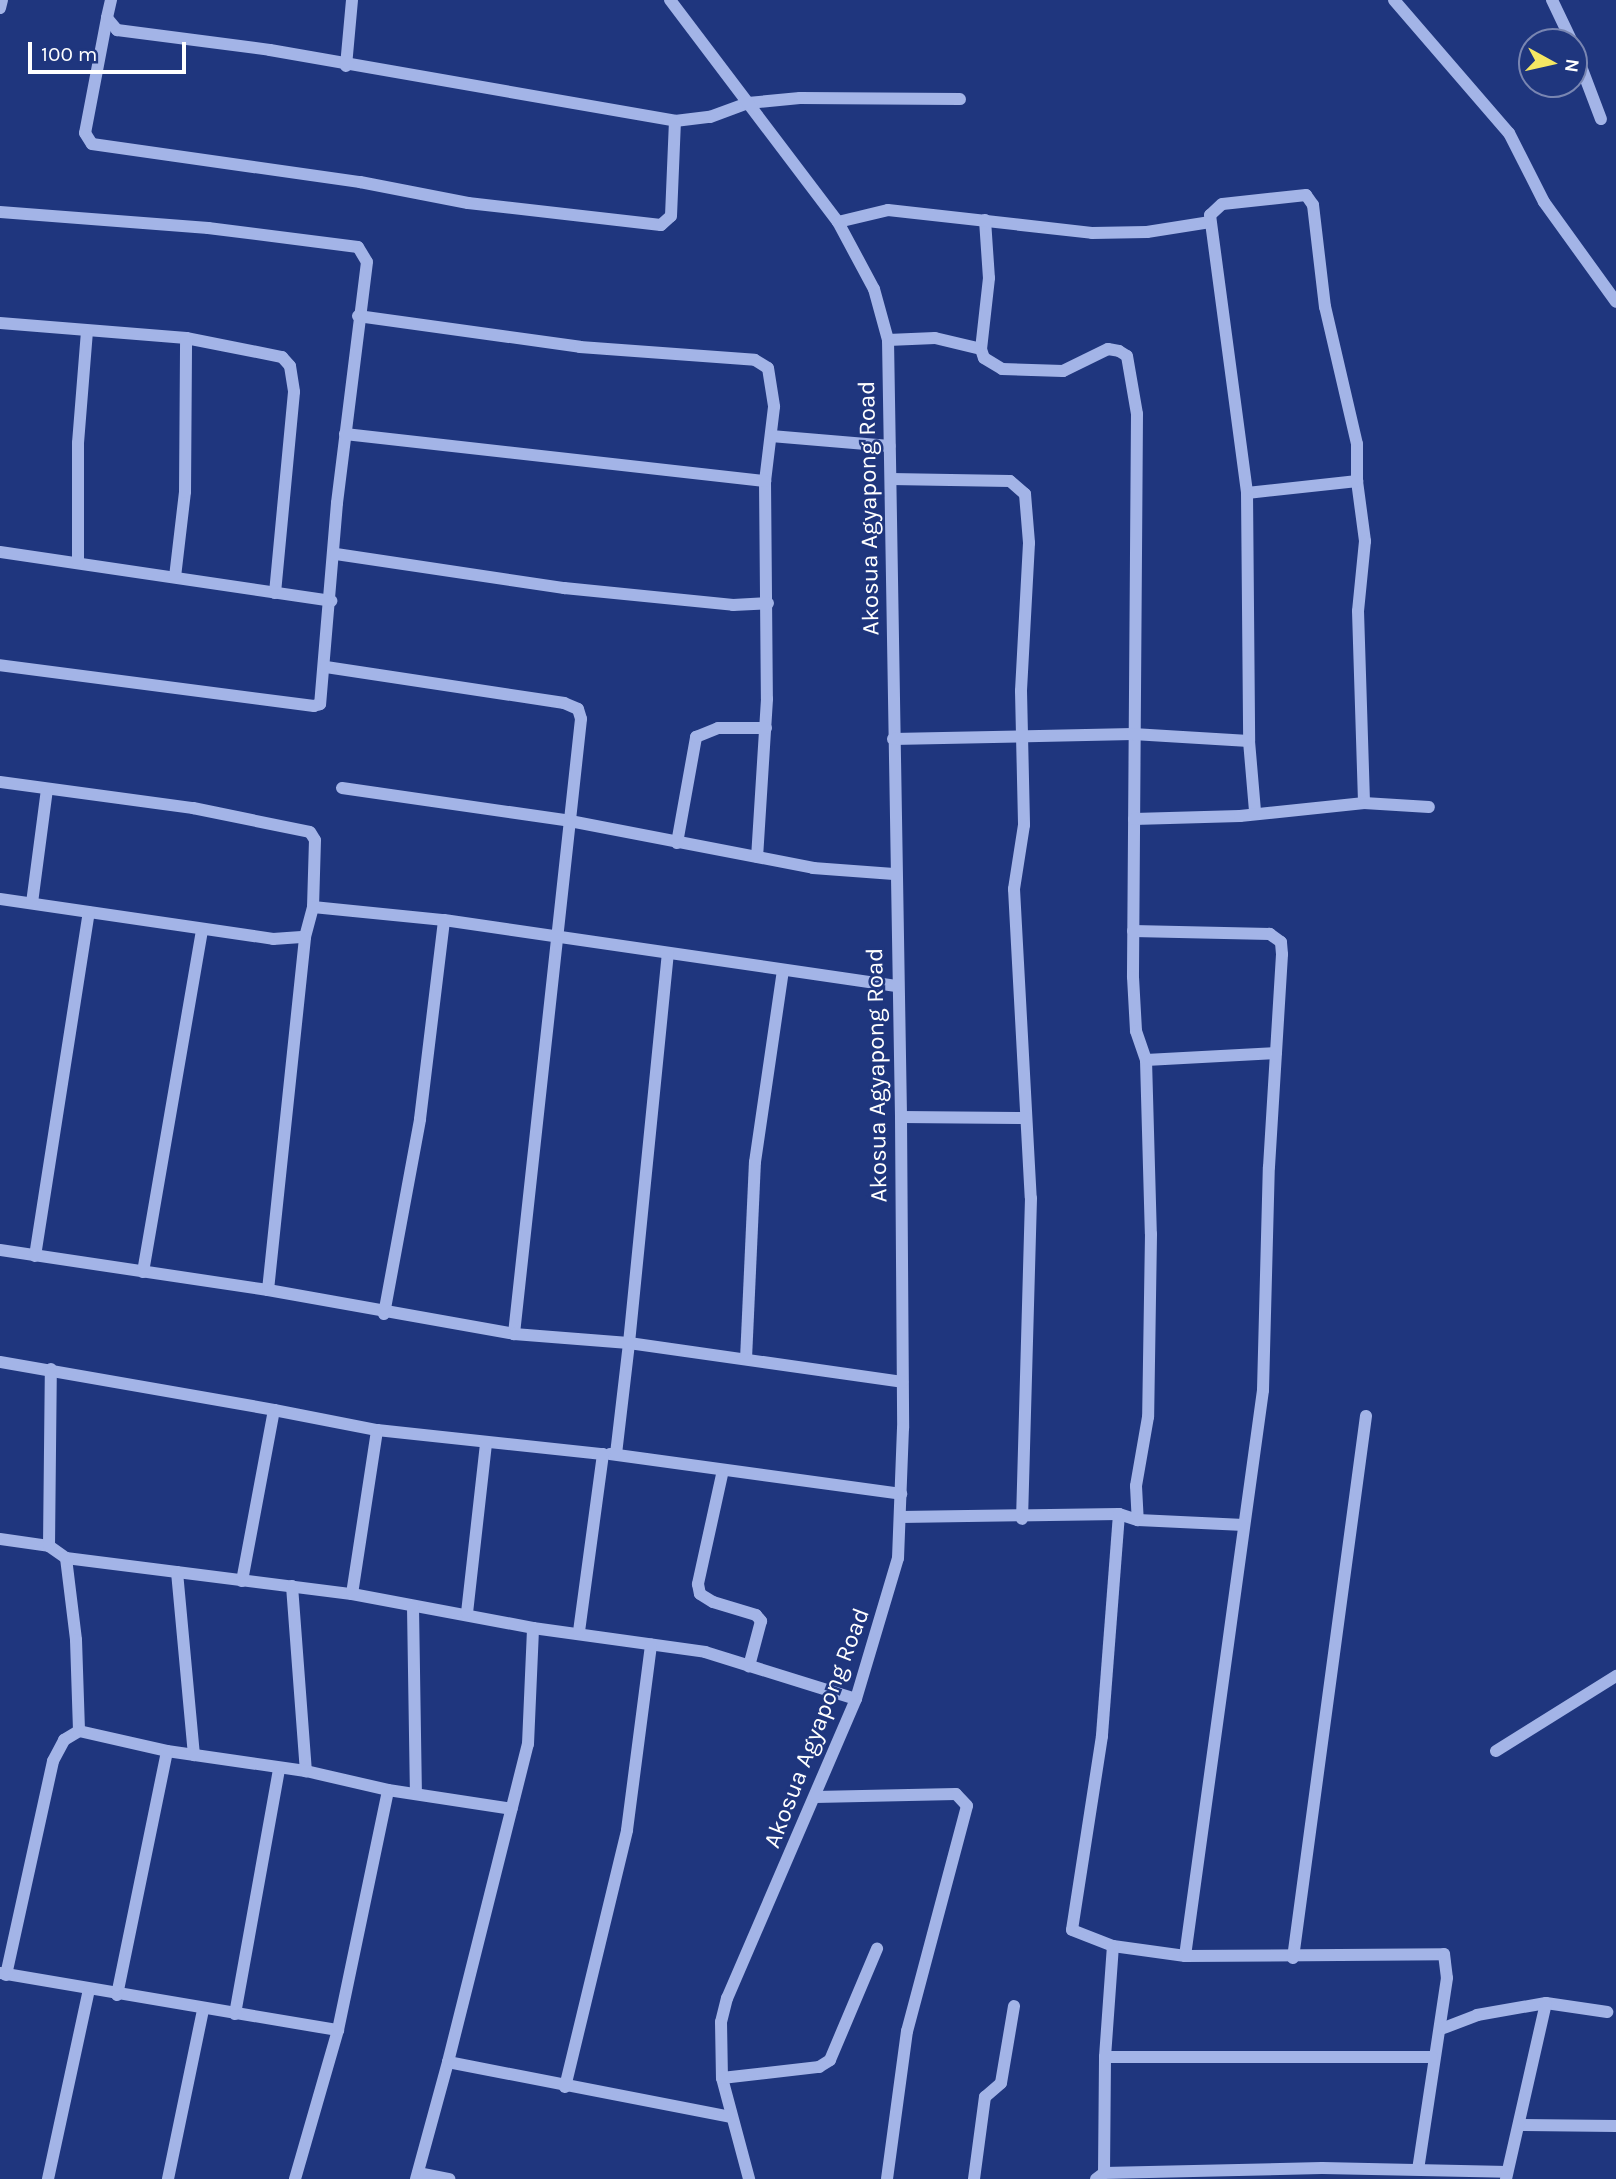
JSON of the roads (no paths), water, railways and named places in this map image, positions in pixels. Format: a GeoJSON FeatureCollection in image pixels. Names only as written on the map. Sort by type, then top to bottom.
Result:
{"type":"FeatureCollection","features":[{"type":"Feature","properties":{"kind":"street"},"geometry":{"type":"LineString","coordinates":[[0,8],[2,0]]}},
{"type":"Feature","properties":{"kind":"street"},"geometry":{"type":"LineString","coordinates":[[111,0],[85,133],[92,144],[347,180],[468,203],[661,225],[671,216],[675,121]]}},
{"type":"Feature","properties":{"kind":"street"},"geometry":{"type":"LineString","coordinates":[[346,66],[352,0]]}},
{"type":"Feature","properties":{"kind":"street"},"geometry":{"type":"LineString","coordinates":[[1394,0],[1509,133],[1544,202],[1616,302]]}},
{"type":"Feature","properties":{"kind":"street"},"geometry":{"type":"LineString","coordinates":[[1552,0],[1565,28]]}},
{"type":"Feature","properties":{"kind":"street","name":"Akosua Agyapong Road"},"geometry":{"type":"LineString","coordinates":[[672,1],[838,222],[874,289],[888,340],[894,874],[901,1117],[900,1517],[891,1593],[856,1699],[727,1998],[722,2022],[722,2078],[749,2179]]}},
{"type":"Feature","properties":{"kind":"street"},"geometry":{"type":"LineString","coordinates":[[107,18],[117,30],[675,121],[710,117],[748,103],[800,98],[960,99]]}},
{"type":"Feature","properties":{"kind":"street"},"geometry":{"type":"LineString","coordinates":[[1588,85],[1601,119]]}},
{"type":"Feature","properties":{"kind":"street"},"geometry":{"type":"LineString","coordinates":[[1255,811],[1250,741],[1247,494],[1223,283],[1210,222],[1214,208],[1222,204],[1298,194],[1310,198],[1325,307],[1357,444],[1357,481],[1365,541],[1359,611],[1364,803]]}},
{"type":"Feature","properties":{"kind":"street"},"geometry":{"type":"LineString","coordinates":[[838,222],[888,211],[1092,233],[1147,232],[1210,222]]}},
{"type":"Feature","properties":{"kind":"street"},"geometry":{"type":"LineString","coordinates":[[0,212],[208,228],[358,247],[367,262],[345,434],[324,698],[314,706],[0,665]]}},
{"type":"Feature","properties":{"kind":"street"},"geometry":{"type":"LineString","coordinates":[[985,220],[989,278],[981,349],[992,366],[1063,371],[1108,349],[1127,356],[1137,414],[1133,931],[1136,1031],[1146,1060],[1151,1234],[1148,1417],[1136,1486],[1138,1520]]}},
{"type":"Feature","properties":{"kind":"street"},"geometry":{"type":"LineString","coordinates":[[358,316],[580,347],[755,360],[768,368],[772,384],[771,436],[765,481],[768,603],[766,728],[757,857]]}},
{"type":"Feature","properties":{"kind":"street"},"geometry":{"type":"LineString","coordinates":[[0,323],[186,338],[271,353],[290,366],[293,392],[275,593]]}},
{"type":"Feature","properties":{"kind":"street"},"geometry":{"type":"LineString","coordinates":[[78,562],[78,443],[87,332]]}},
{"type":"Feature","properties":{"kind":"street"},"geometry":{"type":"LineString","coordinates":[[175,578],[185,492],[186,338]]}},
{"type":"Feature","properties":{"kind":"street"},"geometry":{"type":"LineString","coordinates":[[888,340],[935,338],[981,349]]}},
{"type":"Feature","properties":{"kind":"street"},"geometry":{"type":"LineString","coordinates":[[345,434],[765,481]]}},
{"type":"Feature","properties":{"kind":"street"},"geometry":{"type":"LineString","coordinates":[[771,436],[890,446]]}},
{"type":"Feature","properties":{"kind":"street"},"geometry":{"type":"LineString","coordinates":[[891,478],[1010,481],[1025,494],[1029,543],[1022,734],[1024,825],[1014,889],[1032,1267],[1022,1518]]}},
{"type":"Feature","properties":{"kind":"street"},"geometry":{"type":"LineString","coordinates":[[1247,494],[1357,481]]}},
{"type":"Feature","properties":{"kind":"street"},"geometry":{"type":"LineString","coordinates":[[0,552],[331,601]]}},
{"type":"Feature","properties":{"kind":"street"},"geometry":{"type":"LineString","coordinates":[[335,554],[564,588],[733,605],[768,603]]}},
{"type":"Feature","properties":{"kind":"street"},"geometry":{"type":"LineString","coordinates":[[326,667],[564,703],[578,709],[580,719],[560,940],[514,1334]]}},
{"type":"Feature","properties":{"kind":"street"},"geometry":{"type":"LineString","coordinates":[[677,843],[696,737],[718,728],[766,728]]}},
{"type":"Feature","properties":{"kind":"street"},"geometry":{"type":"LineString","coordinates":[[893,739],[1022,734],[1133,734],[1250,741]]}},
{"type":"Feature","properties":{"kind":"street"},"geometry":{"type":"LineString","coordinates":[[0,782],[193,808],[310,832],[315,839],[313,907],[305,937],[268,1290]]}},
{"type":"Feature","properties":{"kind":"street"},"geometry":{"type":"LineString","coordinates":[[342,788],[570,821],[813,868],[894,874]]}},
{"type":"Feature","properties":{"kind":"street"},"geometry":{"type":"LineString","coordinates":[[32,903],[47,789]]}},
{"type":"Feature","properties":{"kind":"street"},"geometry":{"type":"LineString","coordinates":[[1134,819],[1240,816],[1255,811],[1364,803],[1429,807]]}},
{"type":"Feature","properties":{"kind":"street"},"geometry":{"type":"LineString","coordinates":[[0,899],[202,931],[273,939],[305,937]]}},
{"type":"Feature","properties":{"kind":"street"},"geometry":{"type":"LineString","coordinates":[[313,907],[444,920],[560,940],[896,986]]}},
{"type":"Feature","properties":{"kind":"street"},"geometry":{"type":"LineString","coordinates":[[35,1256],[89,912]]}},
{"type":"Feature","properties":{"kind":"street"},"geometry":{"type":"LineString","coordinates":[[384,1314],[419,1119],[444,920]]}},
{"type":"Feature","properties":{"kind":"street"},"geometry":{"type":"LineString","coordinates":[[143,1272],[202,931]]}},
{"type":"Feature","properties":{"kind":"street"},"geometry":{"type":"LineString","coordinates":[[1133,931],[1277,936],[1282,954],[1264,1390],[1185,1956]]}},
{"type":"Feature","properties":{"kind":"street"},"geometry":{"type":"LineString","coordinates":[[616,1454],[668,954]]}},
{"type":"Feature","properties":{"kind":"street"},"geometry":{"type":"LineString","coordinates":[[746,1359],[755,1163],[783,970]]}},
{"type":"Feature","properties":{"kind":"street"},"geometry":{"type":"LineString","coordinates":[[1146,1060],[1276,1054]]}},
{"type":"Feature","properties":{"kind":"street"},"geometry":{"type":"LineString","coordinates":[[901,1117],[1026,1118]]}},
{"type":"Feature","properties":{"kind":"street"},"geometry":{"type":"LineString","coordinates":[[0,1250],[268,1290],[384,1314],[514,1334],[629,1343],[902,1382]]}},
{"type":"Feature","properties":{"kind":"street"},"geometry":{"type":"LineString","coordinates":[[0,1362],[51,1369],[377,1430],[616,1454],[901,1494]]}},
{"type":"Feature","properties":{"kind":"street"},"geometry":{"type":"LineString","coordinates":[[49,1546],[51,1369]]}},
{"type":"Feature","properties":{"kind":"street"},"geometry":{"type":"LineString","coordinates":[[242,1581],[274,1410]]}},
{"type":"Feature","properties":{"kind":"street"},"geometry":{"type":"LineString","coordinates":[[1293,1958],[1366,1416]]}},
{"type":"Feature","properties":{"kind":"street"},"geometry":{"type":"LineString","coordinates":[[352,1594],[377,1430]]}},
{"type":"Feature","properties":{"kind":"street"},"geometry":{"type":"LineString","coordinates":[[467,1614],[486,1443]]}},
{"type":"Feature","properties":{"kind":"street"},"geometry":{"type":"LineString","coordinates":[[579,1633],[603,1454]]}},
{"type":"Feature","properties":{"kind":"street"},"geometry":{"type":"LineString","coordinates":[[723,1470],[698,1584],[700,1594],[713,1602],[756,1615],[761,1621],[749,1666]]}},
{"type":"Feature","properties":{"kind":"street"},"geometry":{"type":"LineString","coordinates":[[900,1517],[1022,1518],[1119,1514],[1138,1520],[1244,1525]]}},
{"type":"Feature","properties":{"kind":"street"},"geometry":{"type":"LineString","coordinates":[[1119,1514],[1102,1736],[1072,1930],[1113,1946],[1185,1956],[1293,1958],[1433,1950],[1444,1954],[1447,1978],[1441,2029],[1432,2057],[1418,2169]]}},
{"type":"Feature","properties":{"kind":"street"},"geometry":{"type":"LineString","coordinates":[[0,1539],[49,1546],[66,1558],[352,1594],[413,1608],[467,1614],[533,1628],[705,1652],[856,1699]]}},
{"type":"Feature","properties":{"kind":"street"},"geometry":{"type":"LineString","coordinates":[[66,1558],[76,1640],[79,1731]]}},
{"type":"Feature","properties":{"kind":"street"},"geometry":{"type":"LineString","coordinates":[[177,1572],[194,1755]]}},
{"type":"Feature","properties":{"kind":"street"},"geometry":{"type":"LineString","coordinates":[[292,1587],[306,1771]]}},
{"type":"Feature","properties":{"kind":"street"},"geometry":{"type":"LineString","coordinates":[[413,1608],[416,1794]]}},
{"type":"Feature","properties":{"kind":"street"},"geometry":{"type":"LineString","coordinates":[[449,2179],[417,2176],[528,1744],[533,1628]]}},
{"type":"Feature","properties":{"kind":"street"},"geometry":{"type":"LineString","coordinates":[[565,2087],[627,1830],[651,1645]]}},
{"type":"Feature","properties":{"kind":"street"},"geometry":{"type":"LineString","coordinates":[[1496,1751],[1616,1676]]}},
{"type":"Feature","properties":{"kind":"street"},"geometry":{"type":"LineString","coordinates":[[338,2030],[203,2010],[3,1974],[53,1761],[64,1740],[79,1731],[167,1751],[306,1771],[388,1790],[512,1809]]}},
{"type":"Feature","properties":{"kind":"street"},"geometry":{"type":"LineString","coordinates":[[117,1995],[167,1751]]}},
{"type":"Feature","properties":{"kind":"street"},"geometry":{"type":"LineString","coordinates":[[235,2014],[279,1769]]}},
{"type":"Feature","properties":{"kind":"street"},"geometry":{"type":"LineString","coordinates":[[295,2179],[338,2030],[388,1790]]}},
{"type":"Feature","properties":{"kind":"street"},"geometry":{"type":"LineString","coordinates":[[815,1797],[956,1794],[967,1806],[907,2031],[887,2179]]}},
{"type":"Feature","properties":{"kind":"street"},"geometry":{"type":"LineString","coordinates":[[1113,1946],[1100,2176],[1418,2169],[1506,2175],[1546,2003]]}},
{"type":"Feature","properties":{"kind":"street"},"geometry":{"type":"LineString","coordinates":[[722,2078],[819,2067],[830,2060],[877,1949]]}},
{"type":"Feature","properties":{"kind":"street"},"geometry":{"type":"LineString","coordinates":[[48,2179],[89,1990]]}},
{"type":"Feature","properties":{"kind":"street"},"geometry":{"type":"LineString","coordinates":[[1441,2029],[1477,2015],[1546,2003],[1607,2012]]}},
{"type":"Feature","properties":{"kind":"street"},"geometry":{"type":"LineString","coordinates":[[974,2179],[985,2097],[1001,2083],[1014,2006]]}},
{"type":"Feature","properties":{"kind":"street"},"geometry":{"type":"LineString","coordinates":[[168,2179],[203,2010]]}},
{"type":"Feature","properties":{"kind":"street"},"geometry":{"type":"LineString","coordinates":[[1105,2057],[1432,2057]]}},
{"type":"Feature","properties":{"kind":"street"},"geometry":{"type":"LineString","coordinates":[[448,2062],[565,2087],[732,2117]]}},
{"type":"Feature","properties":{"kind":"street"},"geometry":{"type":"LineString","coordinates":[[1519,2125],[1616,2126]]}}]}
